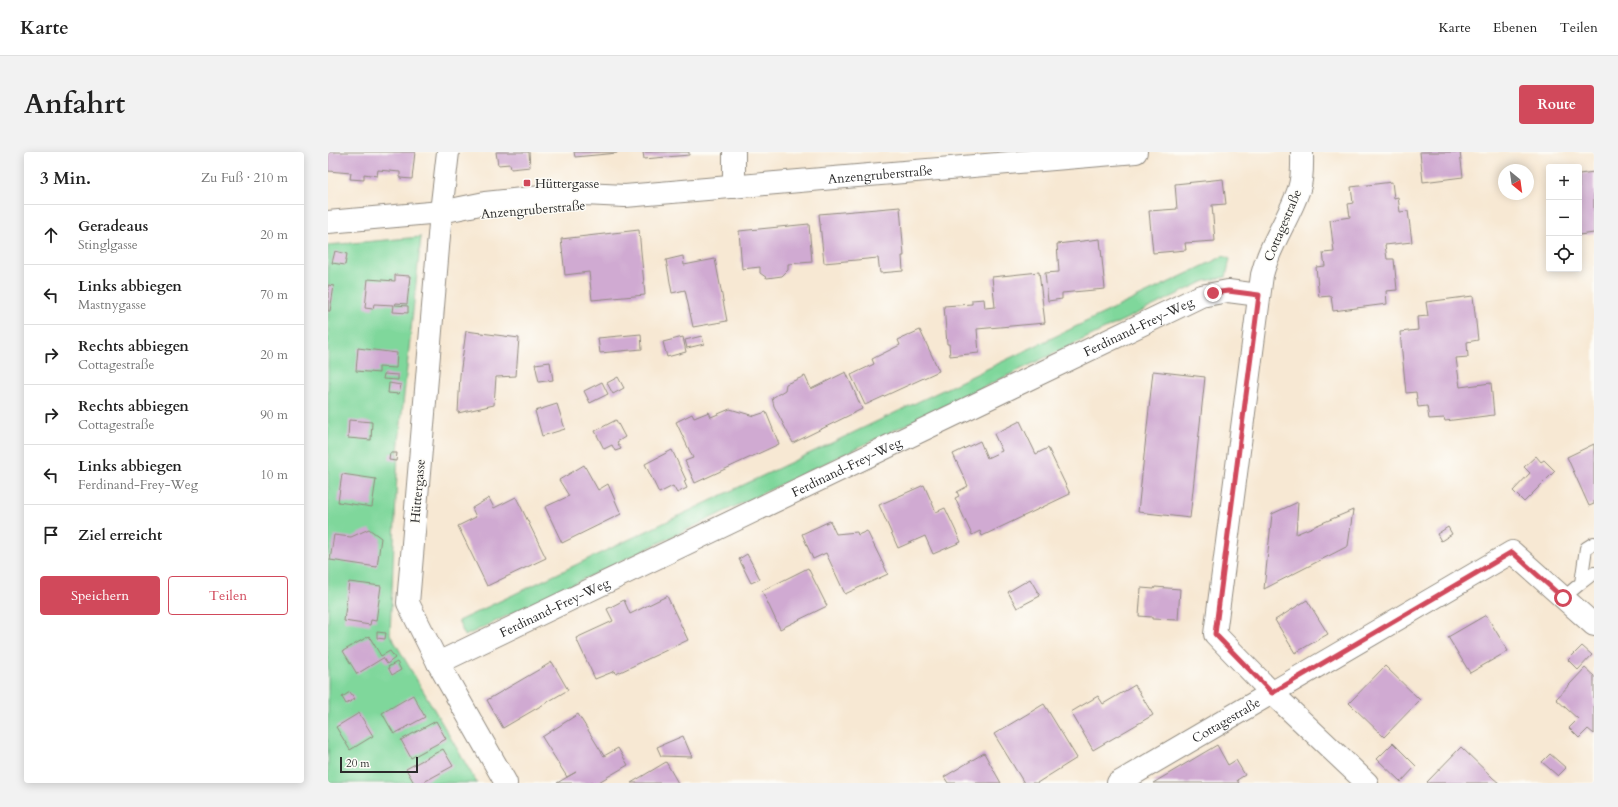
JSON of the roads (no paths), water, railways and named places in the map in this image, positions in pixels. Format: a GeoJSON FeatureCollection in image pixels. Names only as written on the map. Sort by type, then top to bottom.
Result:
{"type":"FeatureCollection","features":[{"type":"Feature","properties":{"kind":"street","name":"Hüttergasse"},"geometry":{"type":"LineString","coordinates":[[448,152],[441,212],[408,603],[438,663],[506,783]]}},
{"type":"Feature","properties":{"kind":"street"},"geometry":{"type":"LineString","coordinates":[[734,152],[734,187]]}},
{"type":"Feature","properties":{"kind":"street","name":"Anzengruberstraße"},"geometry":{"type":"LineString","coordinates":[[328,222],[441,212],[484,215],[583,205],[625,196],[1136,152]]}},
{"type":"Feature","properties":{"kind":"street","name":"Cottagestraße"},"geometry":{"type":"LineString","coordinates":[[1118,783],[1272,693],[1215,634],[1259,295],[1266,261],[1299,189],[1302,175],[1302,152]]}},
{"type":"Feature","properties":{"kind":"street","name":"Ferdinand-Frey-Weg"},"geometry":{"type":"LineString","coordinates":[[438,663],[1201,296],[1228,291],[1259,295]]}},
{"type":"Feature","properties":{"kind":"street"},"geometry":{"type":"LineString","coordinates":[[1367,783],[1272,693],[1512,552],[1563,598],[1592,618]]}},
{"type":"Feature","properties":{"kind":"lane"},"geometry":{"type":"LineString","coordinates":[[1581,583],[1586,548],[1594,543]]}},
{"type":"Feature","properties":{"kind":"lane"},"geometry":{"type":"LineString","coordinates":[[1563,598],[1594,572]]}},
{"type":"Feature","properties":{"kind":"place","name":"Hüttergasse"},"geometry":{"type":"Point","coordinates":[527,183]}}]}
